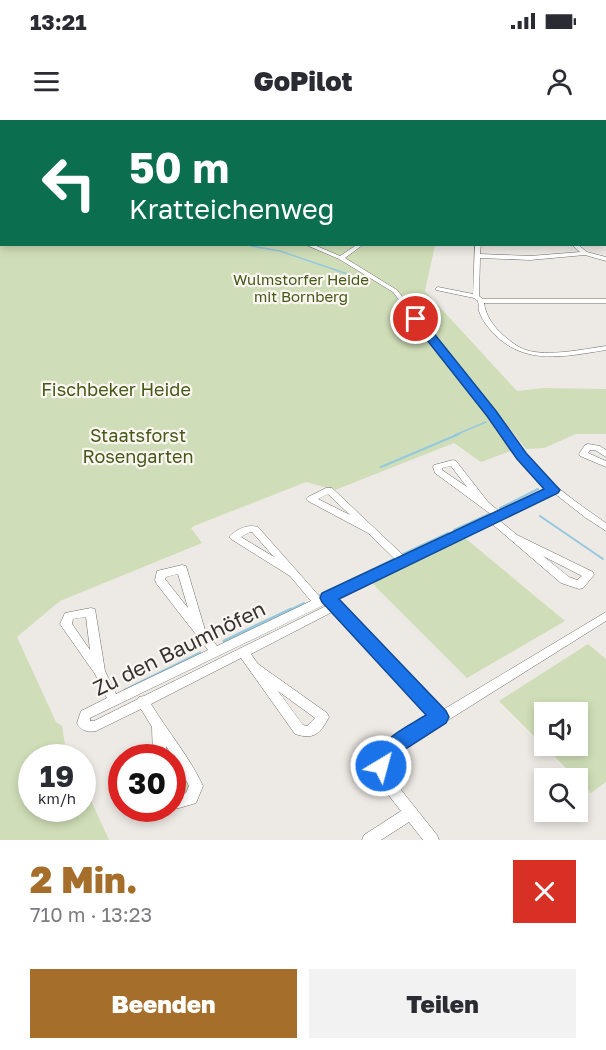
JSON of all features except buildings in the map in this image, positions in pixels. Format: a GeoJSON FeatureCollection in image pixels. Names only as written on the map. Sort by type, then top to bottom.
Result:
{"type":"FeatureCollection","features":[{"type":"Feature","properties":{"kind":"street"},"geometry":{"type":"LineString","coordinates":[[311,246],[341,258],[394,291],[530,467],[553,490],[606,528]]}},
{"type":"Feature","properties":{"kind":"street"},"geometry":{"type":"LineString","coordinates":[[341,258],[359,246]]}},
{"type":"Feature","properties":{"kind":"street"},"geometry":{"type":"LineString","coordinates":[[478,246],[479,299],[484,315],[492,329],[514,347],[528,353],[563,353],[606,348]]}},
{"type":"Feature","properties":{"kind":"street"},"geometry":{"type":"LineString","coordinates":[[576,246],[585,253],[606,259]]}},
{"type":"Feature","properties":{"kind":"street"},"geometry":{"type":"LineString","coordinates":[[477,256],[530,258],[585,253]]}},
{"type":"Feature","properties":{"kind":"street"},"geometry":{"type":"LineString","coordinates":[[438,289],[479,299],[604,303]]}},
{"type":"Feature","properties":{"kind":"street"},"geometry":{"type":"LineString","coordinates":[[606,454],[597,448],[588,447],[583,454],[606,465]]}},
{"type":"Feature","properties":{"kind":"street"},"geometry":{"type":"LineString","coordinates":[[485,504],[438,471],[437,467],[453,463],[514,537],[565,580],[579,585],[588,574],[514,537]]}},
{"type":"Feature","properties":{"kind":"street"},"geometry":{"type":"LineString","coordinates":[[372,531],[311,499],[329,490],[372,531],[403,561]]}},
{"type":"Feature","properties":{"kind":"street","name":"Zu den Baumhöfen"},"geometry":{"type":"LineString","coordinates":[[327,602],[215,651],[85,715],[82,723],[90,727],[96,726],[243,652],[327,602],[403,561],[553,490]]}},
{"type":"Feature","properties":{"kind":"street"},"geometry":{"type":"LineString","coordinates":[[291,573],[255,529],[248,529],[234,537],[291,573],[327,602],[440,717]]}},
{"type":"Feature","properties":{"kind":"street"},"geometry":{"type":"LineString","coordinates":[[200,631],[182,569],[161,574],[160,580],[215,651]]}},
{"type":"Feature","properties":{"kind":"street"},"geometry":{"type":"LineString","coordinates":[[99,671],[91,612],[69,616],[66,624],[99,671],[114,702]]}},
{"type":"Feature","properties":{"kind":"street"},"geometry":{"type":"LineString","coordinates":[[432,840],[384,779],[381,771],[382,761],[389,749],[606,616]]}},
{"type":"Feature","properties":{"kind":"street"},"geometry":{"type":"LineString","coordinates":[[243,652],[299,730],[310,732],[323,717],[255,668]]}},
{"type":"Feature","properties":{"kind":"street"},"geometry":{"type":"LineString","coordinates":[[143,701],[158,728],[172,744]]}},
{"type":"Feature","properties":{"kind":"street"},"geometry":{"type":"LineString","coordinates":[[158,728],[159,744]]}},
{"type":"Feature","properties":{"kind":"street"},"geometry":{"type":"LineString","coordinates":[[186,766],[196,786],[191,798],[186,799]]}},
{"type":"Feature","properties":{"kind":"street"},"geometry":{"type":"LineString","coordinates":[[369,840],[410,813]]}},
{"type":"Feature","properties":{"kind":"green space"},"geometry":{"type":"Polygon","coordinates":[[[0,246],[435,246],[425,291],[517,391],[545,388],[606,389],[606,434],[576,434],[544,448],[526,449],[499,415],[488,416],[511,451],[481,462],[454,443],[335,490],[306,482],[194,526],[191,528],[202,543],[60,601],[17,637],[56,722],[62,726],[65,744],[18,744],[18,822],[96,822],[96,812],[109,840],[0,840],[0,246]]]}},
{"type":"Feature","properties":{"kind":"green space"},"geometry":{"type":"Polygon","coordinates":[[[465,538],[565,621],[467,678],[372,583],[465,538]]]}},
{"type":"Feature","properties":{"kind":"green space"},"geometry":{"type":"Polygon","coordinates":[[[588,644],[606,659],[606,782],[591,793],[588,790],[588,768],[566,768],[554,756],[588,756],[588,702],[534,702],[534,736],[499,701],[588,644]]]}},
{"type":"Feature","properties":{"kind":"green space"},"geometry":{"type":"Polygon","coordinates":[[[186,778],[190,785],[189,791],[186,792],[186,778]]]}},
{"type":"Feature","properties":{"kind":"waterway"},"geometry":{"type":"LineString","coordinates":[[251,246],[280,251],[359,278]]}},
{"type":"Feature","properties":{"kind":"waterway"},"geometry":{"type":"LineString","coordinates":[[455,435],[486,422]]}},
{"type":"Feature","properties":{"kind":"waterway"},"geometry":{"type":"LineString","coordinates":[[381,467],[459,434]]}},
{"type":"Feature","properties":{"kind":"waterway"},"geometry":{"type":"LineString","coordinates":[[511,435],[539,471]]}},
{"type":"Feature","properties":{"kind":"waterway"},"geometry":{"type":"LineString","coordinates":[[500,508],[538,489]]}},
{"type":"Feature","properties":{"kind":"waterway"},"geometry":{"type":"LineString","coordinates":[[454,530],[489,514]]}},
{"type":"Feature","properties":{"kind":"waterway"},"geometry":{"type":"LineString","coordinates":[[540,516],[603,559]]}},
{"type":"Feature","properties":{"kind":"waterway"},"geometry":{"type":"LineString","coordinates":[[403,554],[448,533]]}},
{"type":"Feature","properties":{"kind":"waterway"},"geometry":{"type":"LineString","coordinates":[[320,595],[394,559]]}},
{"type":"Feature","properties":{"kind":"waterway"},"geometry":{"type":"LineString","coordinates":[[288,611],[304,603]]}},
{"type":"Feature","properties":{"kind":"waterway"},"geometry":{"type":"LineString","coordinates":[[224,641],[291,609]]}},
{"type":"Feature","properties":{"kind":"waterway"},"geometry":{"type":"LineString","coordinates":[[125,690],[200,653]]}},
{"type":"Feature","properties":{"kind":"route"},"geometry":{"type":"LineString","coordinates":[[381,766],[389,749],[440,717],[328,598],[553,490],[521,456],[503,433],[497,421],[416,319]]}},
{"type":"Feature","properties":{"kind":"park label","name":"Wulmstorfer Heide mit Bornberg"},"geometry":{"type":"Point","coordinates":[301,288]}},
{"type":"Feature","properties":{"kind":"park label","name":"Fischbeker Heide"},"geometry":{"type":"Point","coordinates":[116,389]}},
{"type":"Feature","properties":{"kind":"park label","name":"Staatsforst Rosengarten"},"geometry":{"type":"Point","coordinates":[138,445]}}]}
